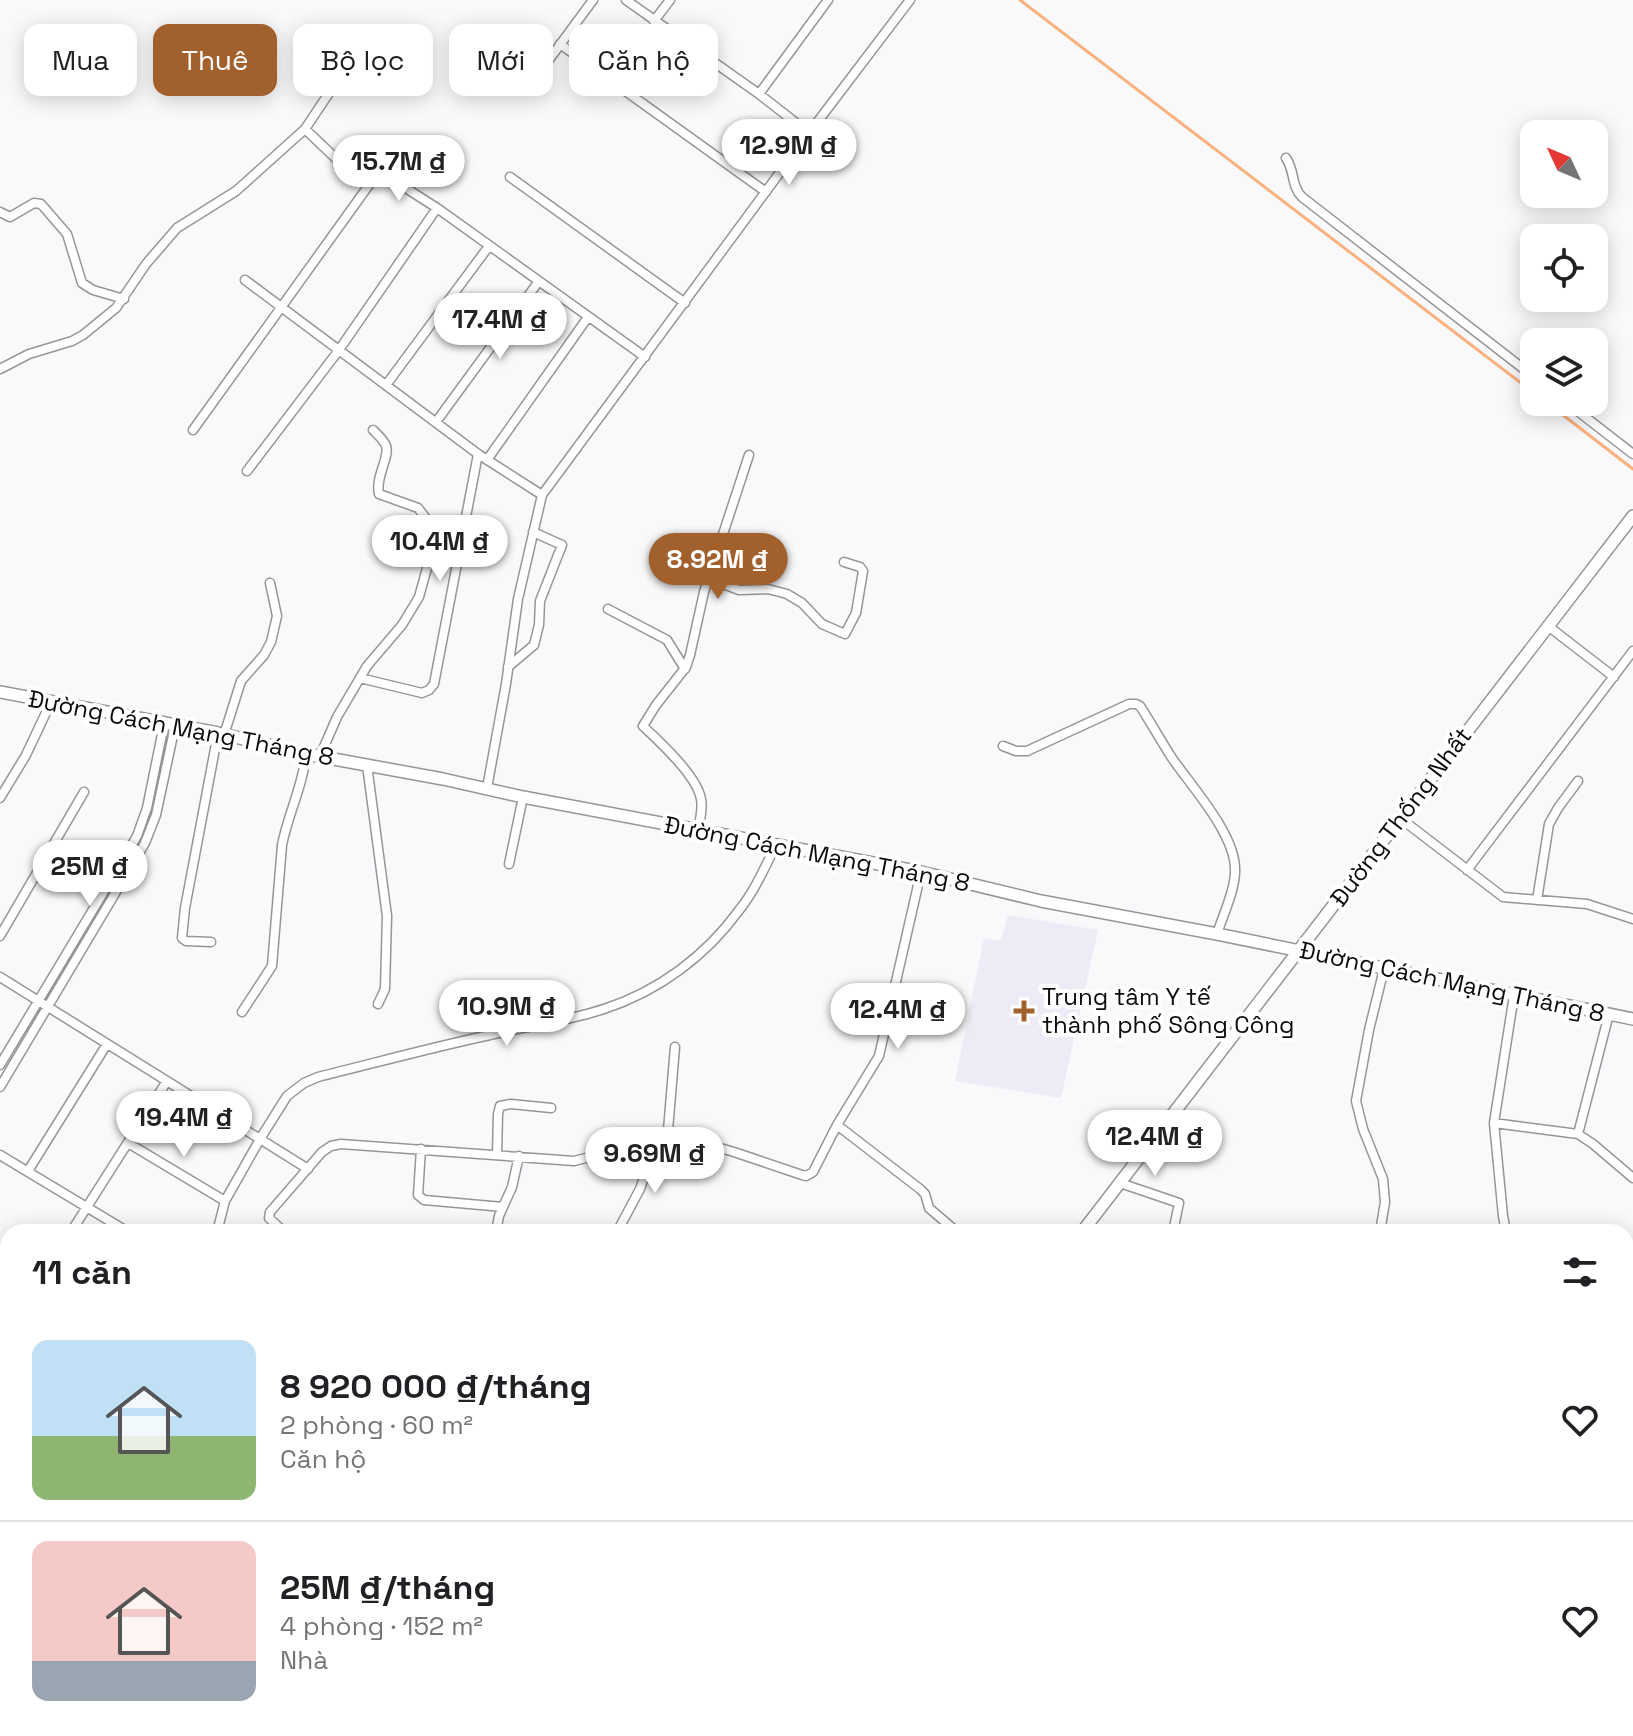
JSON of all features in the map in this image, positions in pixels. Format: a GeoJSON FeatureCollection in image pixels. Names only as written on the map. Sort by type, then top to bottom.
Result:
{"type":"FeatureCollection","features":[{"type":"Feature","properties":{"kind":"street"},"geometry":{"type":"LineString","coordinates":[[553,54],[593,0]]}},
{"type":"Feature","properties":{"kind":"street"},"geometry":{"type":"LineString","coordinates":[[626,0],[809,133]]}},
{"type":"Feature","properties":{"kind":"street"},"geometry":{"type":"LineString","coordinates":[[654,21],[670,0]]}},
{"type":"Feature","properties":{"kind":"street"},"geometry":{"type":"LineString","coordinates":[[759,94],[828,0]]}},
{"type":"Feature","properties":{"kind":"street"},"geometry":{"type":"LineString","coordinates":[[487,788],[518,599],[542,495],[910,0]]}},
{"type":"Feature","properties":{"kind":"street"},"geometry":{"type":"LineString","coordinates":[[560,44],[766,192]]}},
{"type":"Feature","properties":{"kind":"street"},"geometry":{"type":"LineString","coordinates":[[0,369],[29,354],[72,341],[116,308],[152,256],[177,228],[236,191],[305,129],[327,96]]}},
{"type":"Feature","properties":{"kind":"street"},"geometry":{"type":"LineString","coordinates":[[305,129],[350,172],[379,171],[437,208],[645,357]]}},
{"type":"Feature","properties":{"kind":"street"},"geometry":{"type":"LineString","coordinates":[[1286,158],[1294,173],[1295,189],[1302,197],[1520,366]]}},
{"type":"Feature","properties":{"kind":"street"},"geometry":{"type":"LineString","coordinates":[[193,430],[379,171]]}},
{"type":"Feature","properties":{"kind":"street"},"geometry":{"type":"LineString","coordinates":[[510,177],[685,303]]}},
{"type":"Feature","properties":{"kind":"street"},"geometry":{"type":"LineString","coordinates":[[0,212],[10,217],[34,203],[41,204],[67,234],[82,283],[93,290],[124,299]]}},
{"type":"Feature","properties":{"kind":"street"},"geometry":{"type":"LineString","coordinates":[[247,471],[339,350],[437,208]]}},
{"type":"Feature","properties":{"kind":"street"},"geometry":{"type":"LineString","coordinates":[[386,385],[489,246]]}},
{"type":"Feature","properties":{"kind":"street"},"geometry":{"type":"LineString","coordinates":[[245,280],[478,454],[542,495]]}},
{"type":"Feature","properties":{"kind":"street"},"geometry":{"type":"LineString","coordinates":[[436,422],[539,281]]}},
{"type":"Feature","properties":{"kind":"street"},"geometry":{"type":"LineString","coordinates":[[487,460],[588,317]]}},
{"type":"Feature","properties":{"kind":"street"},"geometry":{"type":"LineString","coordinates":[[1584,416],[1633,454]]}},
{"type":"Feature","properties":{"kind":"street"},"geometry":{"type":"LineString","coordinates":[[320,756],[337,717],[360,678],[408,616],[419,597],[427,568],[444,542],[418,508],[379,494],[378,484],[387,450],[373,430]]}},
{"type":"Feature","properties":{"kind":"street"},"geometry":{"type":"LineString","coordinates":[[360,678],[422,693],[434,684],[478,454]]}},
{"type":"Feature","properties":{"kind":"street"},"geometry":{"type":"LineString","coordinates":[[698,830],[701,795],[673,755],[643,726],[685,669],[708,578],[749,455]]}},
{"type":"Feature","properties":{"kind":"street","name":"Đường Thống Nhất"},"geometry":{"type":"LineString","coordinates":[[1088,1224],[1633,516]]}},
{"type":"Feature","properties":{"kind":"street"},"geometry":{"type":"LineString","coordinates":[[508,667],[534,645],[540,601],[562,545],[533,532]]}},
{"type":"Feature","properties":{"kind":"street"},"geometry":{"type":"LineString","coordinates":[[708,578],[739,590],[768,589],[787,594],[802,603],[822,624],[845,634],[856,613],[863,571],[844,562]]}},
{"type":"Feature","properties":{"kind":"street"},"geometry":{"type":"LineString","coordinates":[[211,942],[186,941],[182,938],[185,908],[221,734],[241,681],[271,642],[277,616],[270,583]]}},
{"type":"Feature","properties":{"kind":"street"},"geometry":{"type":"LineString","coordinates":[[608,609],[667,640],[685,669]]}},
{"type":"Feature","properties":{"kind":"street"},"geometry":{"type":"LineString","coordinates":[[1548,626],[1614,677]]}},
{"type":"Feature","properties":{"kind":"street"},"geometry":{"type":"LineString","coordinates":[[1467,870],[1633,651]]}},
{"type":"Feature","properties":{"kind":"street","name":"Đường Cách Mạng Tháng 8"},"geometry":{"type":"LineString","coordinates":[[0,692],[523,797],[921,872],[1041,901],[1633,1019]]}},
{"type":"Feature","properties":{"kind":"street"},"geometry":{"type":"LineString","coordinates":[[0,798],[26,755],[51,702]]}},
{"type":"Feature","properties":{"kind":"street"},"geometry":{"type":"LineString","coordinates":[[1003,746],[1027,751],[1129,704],[1140,706],[1220,826],[1234,860],[1234,882],[1217,934]]}},
{"type":"Feature","properties":{"kind":"street"},"geometry":{"type":"LineString","coordinates":[[0,1065],[137,836],[169,725]]}},
{"type":"Feature","properties":{"kind":"street"},"geometry":{"type":"LineString","coordinates":[[0,1087],[137,860],[150,832],[169,725]]}},
{"type":"Feature","properties":{"kind":"street"},"geometry":{"type":"LineString","coordinates":[[242,1012],[272,966],[282,845],[304,776],[306,754]]}},
{"type":"Feature","properties":{"kind":"street"},"geometry":{"type":"LineString","coordinates":[[367,765],[387,916],[385,989],[378,1004]]}},
{"type":"Feature","properties":{"kind":"street"},"geometry":{"type":"LineString","coordinates":[[1537,900],[1549,824],[1578,781]]}},
{"type":"Feature","properties":{"kind":"street"},"geometry":{"type":"LineString","coordinates":[[0,936],[84,792]]}},
{"type":"Feature","properties":{"kind":"street"},"geometry":{"type":"LineString","coordinates":[[509,864],[523,797]]}},
{"type":"Feature","properties":{"kind":"street"},"geometry":{"type":"LineString","coordinates":[[1400,818],[1503,897],[1587,904],[1633,919]]}},
{"type":"Feature","properties":{"kind":"street"},"geometry":{"type":"LineString","coordinates":[[219,1224],[225,1201],[260,1139],[287,1096],[304,1083],[487,1035],[582,1016],[628,1001],[652,989],[704,951],[740,910],[776,845]]}},
{"type":"Feature","properties":{"kind":"street"},"geometry":{"type":"LineString","coordinates":[[275,1224],[269,1218],[270,1212],[322,1152],[341,1144],[574,1161],[634,1146],[667,1142],[713,1146],[806,1176],[813,1172],[879,1056],[921,872]]}},
{"type":"Feature","properties":{"kind":"street"},"geometry":{"type":"LineString","coordinates":[[74,944],[83,949]]}},
{"type":"Feature","properties":{"kind":"street"},"geometry":{"type":"LineString","coordinates":[[1381,1224],[1385,1202],[1383,1179],[1363,1129],[1356,1101],[1384,969]]}},
{"type":"Feature","properties":{"kind":"street"},"geometry":{"type":"LineString","coordinates":[[0,977],[308,1169]]}},
{"type":"Feature","properties":{"kind":"street"},"geometry":{"type":"LineString","coordinates":[[1504,1224],[1494,1123],[1514,995]]}},
{"type":"Feature","properties":{"kind":"street"},"geometry":{"type":"LineString","coordinates":[[1578,1134],[1609,1014]]}},
{"type":"Feature","properties":{"kind":"street"},"geometry":{"type":"LineString","coordinates":[[28,1171],[107,1044]]}},
{"type":"Feature","properties":{"kind":"street"},"geometry":{"type":"LineString","coordinates":[[667,1142],[675,1047]]}},
{"type":"Feature","properties":{"kind":"street"},"geometry":{"type":"LineString","coordinates":[[76,1224],[167,1081]]}},
{"type":"Feature","properties":{"kind":"street"},"geometry":{"type":"LineString","coordinates":[[497,1155],[500,1106],[511,1104],[551,1108]]}},
{"type":"Feature","properties":{"kind":"street"},"geometry":{"type":"LineString","coordinates":[[1494,1123],[1578,1134],[1633,1178]]}},
{"type":"Feature","properties":{"kind":"street"},"geometry":{"type":"LineString","coordinates":[[837,1125],[920,1189],[929,1208],[948,1224]]}},
{"type":"Feature","properties":{"kind":"street"},"geometry":{"type":"LineString","coordinates":[[128,1143],[225,1201]]}},
{"type":"Feature","properties":{"kind":"street"},"geometry":{"type":"LineString","coordinates":[[621,1224],[645,1179],[656,1143]]}},
{"type":"Feature","properties":{"kind":"street"},"geometry":{"type":"LineString","coordinates":[[421,1149],[419,1198],[503,1207]]}},
{"type":"Feature","properties":{"kind":"street"},"geometry":{"type":"LineString","coordinates":[[0,1155],[115,1224]]}},
{"type":"Feature","properties":{"kind":"street"},"geometry":{"type":"LineString","coordinates":[[498,1224],[512,1187],[519,1156]]}},
{"type":"Feature","properties":{"kind":"street"},"geometry":{"type":"LineString","coordinates":[[1120,1183],[1179,1203],[1175,1224]]}},
{"type":"Feature","properties":{"kind":"shaded area","name":"Trung tâm Y tế thành phố Sông Công"},"geometry":{"type":"Polygon","coordinates":[[[1008,915],[1098,930],[1061,1098],[955,1081],[984,938],[1001,941],[1008,915]]]}},
{"type":"Feature","properties":{"kind":"waterway"},"geometry":{"type":"LineString","coordinates":[[1020,0],[1520,382]]}},
{"type":"Feature","properties":{"kind":"waterway"},"geometry":{"type":"LineString","coordinates":[[1564,416],[1633,469]]}},
{"type":"Feature","properties":{"kind":"place","name":"Trung tâm Y tế thành phố Sông Công"},"geometry":{"type":"Point","coordinates":[1024,1011]}}]}
